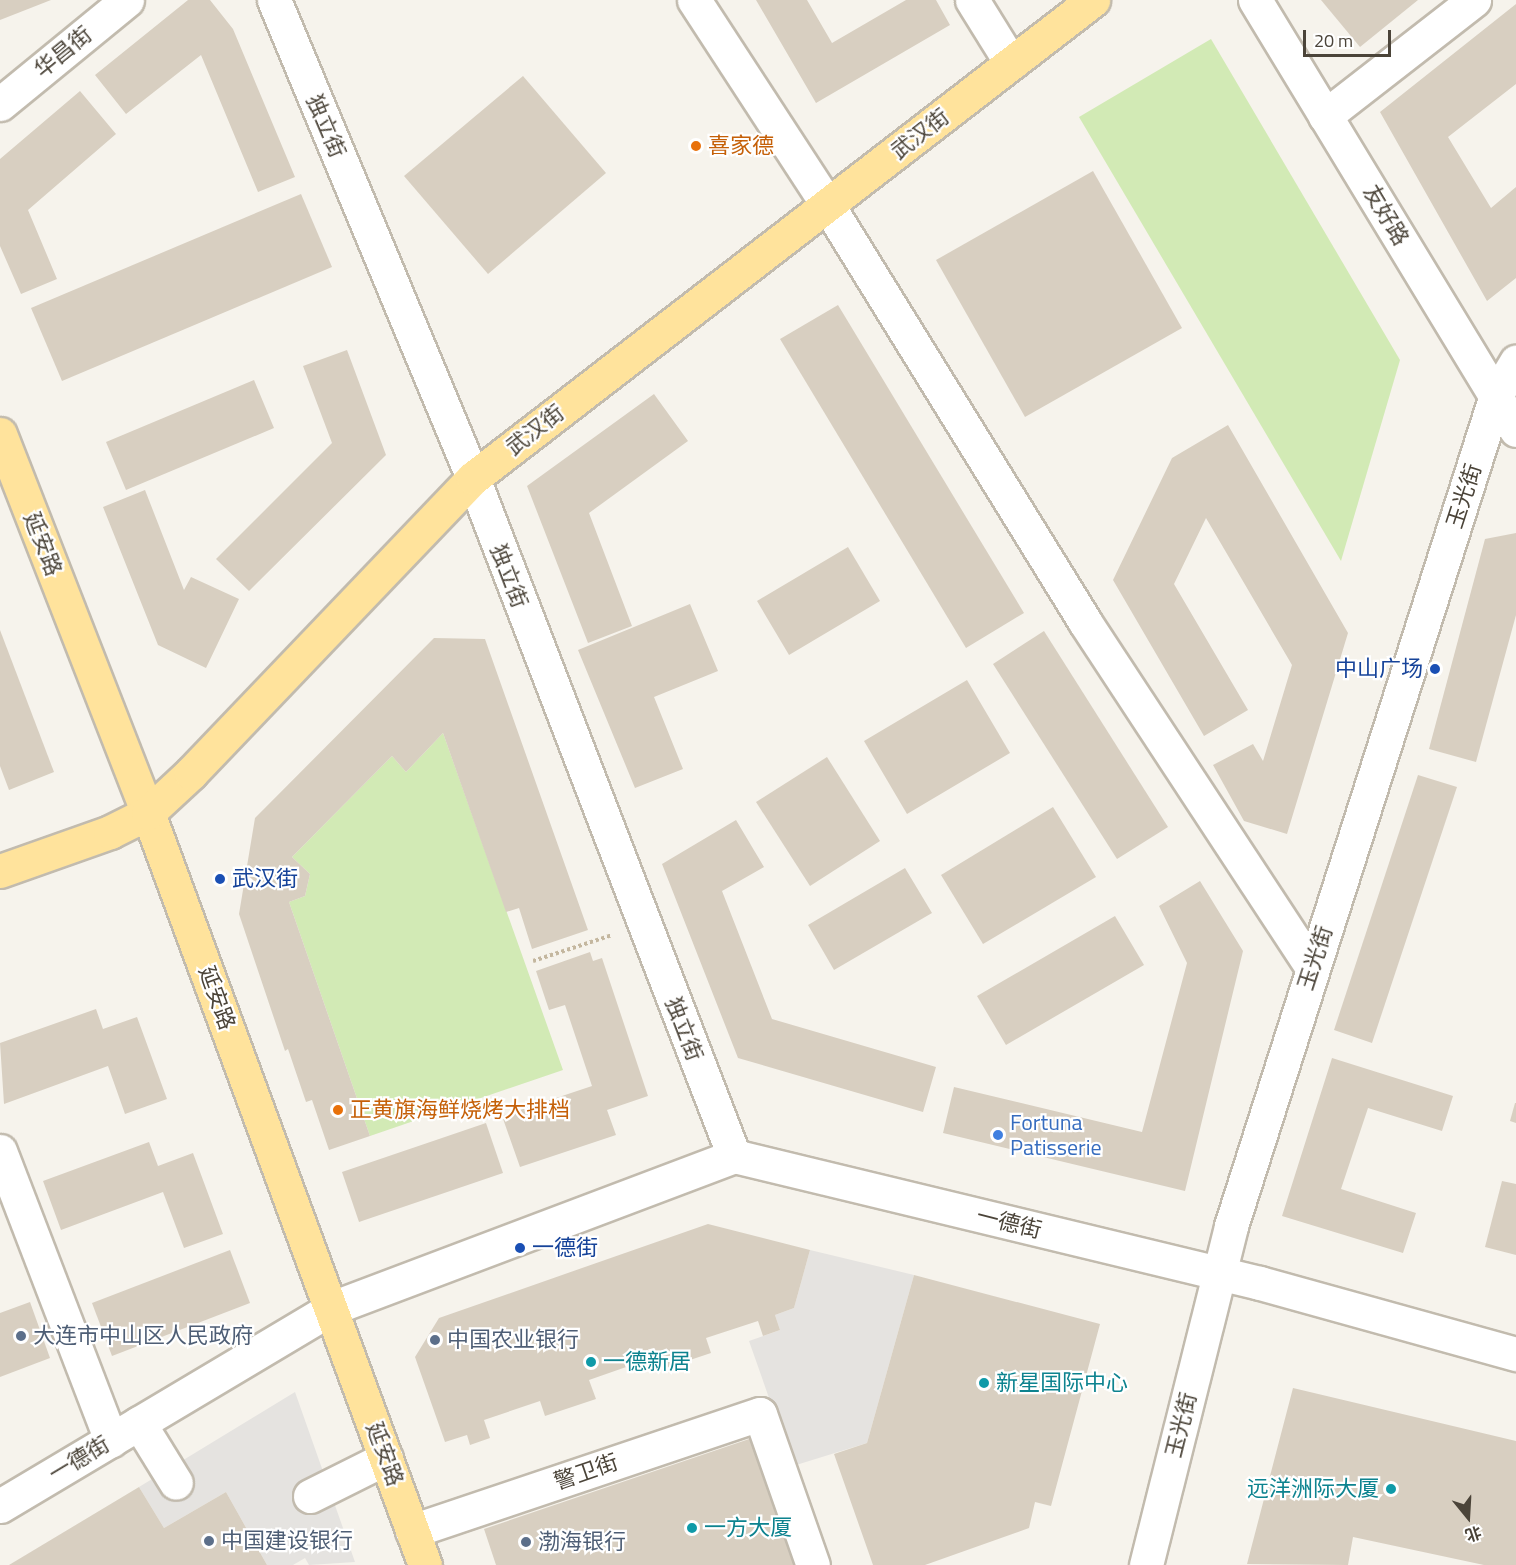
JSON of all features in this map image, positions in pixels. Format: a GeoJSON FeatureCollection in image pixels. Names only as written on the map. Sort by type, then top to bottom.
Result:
{"type":"FeatureCollection","features":[{"type":"Feature","properties":{"kind":"main road","name":"武汉街"},"geometry":{"type":"LineString","coordinates":[[0,871],[110,832],[148,813],[191,773],[473,478],[1093,0]]}},
{"type":"Feature","properties":{"kind":"main road","name":"延安路"},"geometry":{"type":"LineString","coordinates":[[0,434],[148,813],[425,1565]]}},
{"type":"Feature","properties":{"kind":"street","name":"华昌街"},"geometry":{"type":"LineString","coordinates":[[0,104],[127,0]]}},
{"type":"Feature","properties":{"kind":"street","name":"独立街"},"geometry":{"type":"LineString","coordinates":[[273,0],[473,478],[734,1156]]}},
{"type":"Feature","properties":{"kind":"street"},"geometry":{"type":"LineString","coordinates":[[694,0],[827,204],[1085,622],[1312,968]]}},
{"type":"Feature","properties":{"kind":"street"},"geometry":{"type":"LineString","coordinates":[[972,0],[1011,63]]}},
{"type":"Feature","properties":{"kind":"street","name":"友好路"},"geometry":{"type":"LineString","coordinates":[[1255,0],[1516,430]]}},
{"type":"Feature","properties":{"kind":"street"},"geometry":{"type":"LineString","coordinates":[[1325,116],[1474,0]]}},
{"type":"Feature","properties":{"kind":"street","name":"玉光街"},"geometry":{"type":"LineString","coordinates":[[1146,1565],[1218,1273],[1312,968],[1496,395],[1516,362]]}},
{"type":"Feature","properties":{"kind":"street"},"geometry":{"type":"LineString","coordinates":[[0,1151],[111,1440]]}},
{"type":"Feature","properties":{"kind":"street","name":"一德街"},"geometry":{"type":"LineString","coordinates":[[0,1506],[332,1308],[734,1156],[1218,1273],[1516,1354]]}},
{"type":"Feature","properties":{"kind":"street","name":"警卫街"},"geometry":{"type":"LineString","coordinates":[[412,1531],[760,1413],[813,1565]]}},
{"type":"Feature","properties":{"kind":"street"},"geometry":{"type":"LineString","coordinates":[[139,1423],[176,1483]]}},
{"type":"Feature","properties":{"kind":"street"},"geometry":{"type":"LineString","coordinates":[[310,1496],[386,1458]]}},
{"type":"Feature","properties":{"kind":"path"},"geometry":{"type":"LineString","coordinates":[[533,961],[612,935]]}},
{"type":"Feature","properties":{"kind":"green space"},"geometry":{"type":"Polygon","coordinates":[[[1211,39],[1400,360],[1341,561],[1079,117],[1211,39]]]}},
{"type":"Feature","properties":{"kind":"green space"},"geometry":{"type":"Polygon","coordinates":[[[443,733],[563,1070],[370,1136],[289,902],[305,896],[310,874],[292,857],[392,756],[406,772],[443,733]]]}},
{"type":"Feature","properties":{"kind":"shaded area"},"geometry":{"type":"Polygon","coordinates":[[[810,1250],[914,1275],[867,1443],[793,1466],[749,1341],[780,1330],[775,1315],[794,1308],[810,1250]]]}},
{"type":"Feature","properties":{"kind":"shaded area"},"geometry":{"type":"Polygon","coordinates":[[[295,1392],[355,1562],[309,1565],[305,1558],[293,1565],[267,1565],[226,1492],[164,1528],[139,1487],[295,1392]]]}},
{"type":"Feature","properties":{"kind":"building"},"geometry":{"type":"Polygon","coordinates":[[[0,0],[51,0],[0,20],[0,0]]]}},
{"type":"Feature","properties":{"kind":"building"},"geometry":{"type":"Polygon","coordinates":[[[188,0],[210,0],[233,29],[295,177],[258,192],[201,55],[126,114],[95,75],[188,0]]]}},
{"type":"Feature","properties":{"kind":"building"},"geometry":{"type":"Polygon","coordinates":[[[756,0],[807,0],[832,43],[906,0],[936,0],[950,25],[816,103],[756,0]]]}},
{"type":"Feature","properties":{"kind":"building"},"geometry":{"type":"Polygon","coordinates":[[[1321,0],[1418,0],[1360,47],[1321,0]]]}},
{"type":"Feature","properties":{"kind":"building"},"geometry":{"type":"Polygon","coordinates":[[[1516,4],[1516,84],[1448,137],[1491,208],[1516,187],[1516,278],[1487,301],[1380,112],[1516,4]]]}},
{"type":"Feature","properties":{"kind":"building"},"geometry":{"type":"Polygon","coordinates":[[[523,76],[606,173],[488,274],[404,176],[523,76]]]}},
{"type":"Feature","properties":{"kind":"building"},"geometry":{"type":"Polygon","coordinates":[[[80,91],[116,134],[28,210],[57,279],[21,294],[0,246],[0,159],[80,91]]]}},
{"type":"Feature","properties":{"kind":"building"},"geometry":{"type":"Polygon","coordinates":[[[1093,171],[1182,328],[1025,417],[936,260],[1093,171]]]}},
{"type":"Feature","properties":{"kind":"building"},"geometry":{"type":"Polygon","coordinates":[[[301,194],[332,267],[62,381],[31,308],[301,194]]]}},
{"type":"Feature","properties":{"kind":"building"},"geometry":{"type":"Polygon","coordinates":[[[838,305],[1024,613],[966,648],[780,339],[838,305]]]}},
{"type":"Feature","properties":{"kind":"building"},"geometry":{"type":"Polygon","coordinates":[[[347,350],[386,455],[249,591],[216,559],[332,443],[303,366],[347,350]]]}},
{"type":"Feature","properties":{"kind":"building"},"geometry":{"type":"Polygon","coordinates":[[[254,380],[274,428],[126,490],[106,442],[254,380]]]}},
{"type":"Feature","properties":{"kind":"building"},"geometry":{"type":"Polygon","coordinates":[[[654,394],[688,441],[589,513],[632,626],[588,643],[527,486],[654,394]]]}},
{"type":"Feature","properties":{"kind":"building"},"geometry":{"type":"Polygon","coordinates":[[[1228,425],[1348,633],[1287,834],[1244,821],[1213,765],[1253,744],[1263,761],[1292,665],[1206,518],[1174,584],[1248,710],[1204,736],[1113,580],[1172,458],[1228,425]]]}},
{"type":"Feature","properties":{"kind":"building"},"geometry":{"type":"Polygon","coordinates":[[[145,490],[184,590],[191,577],[239,599],[206,668],[158,645],[103,507],[145,490]]]}},
{"type":"Feature","properties":{"kind":"building"},"geometry":{"type":"Polygon","coordinates":[[[1516,533],[1516,615],[1476,762],[1429,749],[1485,539],[1516,533]]]}},
{"type":"Feature","properties":{"kind":"building"},"geometry":{"type":"Polygon","coordinates":[[[848,547],[880,601],[789,655],[757,601],[848,547]]]}},
{"type":"Feature","properties":{"kind":"building"},"geometry":{"type":"Polygon","coordinates":[[[690,604],[718,671],[654,697],[683,769],[635,788],[578,650],[690,604]]]}},
{"type":"Feature","properties":{"kind":"building"},"geometry":{"type":"Polygon","coordinates":[[[0,630],[54,772],[9,790],[0,766],[0,630]]]}},
{"type":"Feature","properties":{"kind":"building"},"geometry":{"type":"Polygon","coordinates":[[[1044,631],[1168,827],[1117,859],[993,664],[1044,631]]]}},
{"type":"Feature","properties":{"kind":"building"},"geometry":{"type":"Polygon","coordinates":[[[434,638],[485,639],[588,930],[532,949],[519,908],[506,912],[443,733],[406,772],[392,756],[292,857],[310,874],[305,896],[289,902],[370,1136],[329,1150],[312,1100],[306,1102],[288,1049],[285,1051],[239,914],[255,818],[434,638]]]}},
{"type":"Feature","properties":{"kind":"building"},"geometry":{"type":"Polygon","coordinates":[[[967,680],[1010,753],[907,814],[864,741],[967,680]]]}},
{"type":"Feature","properties":{"kind":"building"},"geometry":{"type":"Polygon","coordinates":[[[827,757],[880,841],[810,886],[756,802],[827,757]]]}},
{"type":"Feature","properties":{"kind":"building"},"geometry":{"type":"Polygon","coordinates":[[[1418,775],[1457,787],[1372,1043],[1334,1030],[1418,775]]]}},
{"type":"Feature","properties":{"kind":"building"},"geometry":{"type":"Polygon","coordinates":[[[1053,807],[1096,877],[983,944],[941,875],[1053,807]]]}},
{"type":"Feature","properties":{"kind":"building"},"geometry":{"type":"Polygon","coordinates":[[[736,820],[764,867],[722,891],[772,1019],[936,1067],[923,1112],[738,1058],[662,864],[736,820]]]}},
{"type":"Feature","properties":{"kind":"building"},"geometry":{"type":"Polygon","coordinates":[[[905,868],[932,913],[834,970],[808,925],[905,868]]]}},
{"type":"Feature","properties":{"kind":"building"},"geometry":{"type":"Polygon","coordinates":[[[1200,881],[1243,951],[1185,1191],[943,1133],[954,1087],[1142,1132],[1187,963],[1159,906],[1200,881]]]}},
{"type":"Feature","properties":{"kind":"building"},"geometry":{"type":"Polygon","coordinates":[[[1115,916],[1144,965],[1006,1045],[977,996],[1115,916]]]}},
{"type":"Feature","properties":{"kind":"building"},"geometry":{"type":"Polygon","coordinates":[[[590,952],[593,961],[602,958],[648,1096],[607,1110],[616,1135],[520,1167],[502,1116],[592,1086],[565,1005],[549,1010],[536,971],[590,952]]]}},
{"type":"Feature","properties":{"kind":"building"},"geometry":{"type":"Polygon","coordinates":[[[96,1009],[103,1029],[137,1017],[167,1099],[125,1114],[108,1066],[4,1104],[0,1043],[96,1009]]]}},
{"type":"Feature","properties":{"kind":"building"},"geometry":{"type":"Polygon","coordinates":[[[1332,1058],[1453,1096],[1442,1131],[1368,1108],[1341,1189],[1416,1213],[1403,1253],[1282,1216],[1332,1058]]]}},
{"type":"Feature","properties":{"kind":"building"},"geometry":{"type":"Polygon","coordinates":[[[1516,1103],[1516,1123],[1510,1121],[1516,1103]]]}},
{"type":"Feature","properties":{"kind":"building"},"geometry":{"type":"Polygon","coordinates":[[[486,1123],[503,1173],[359,1222],[342,1172],[486,1123]]]}},
{"type":"Feature","properties":{"kind":"building"},"geometry":{"type":"Polygon","coordinates":[[[149,1142],[158,1166],[193,1153],[223,1234],[184,1248],[163,1192],[61,1230],[43,1181],[149,1142]]]}},
{"type":"Feature","properties":{"kind":"building"},"geometry":{"type":"Polygon","coordinates":[[[1502,1181],[1516,1184],[1516,1255],[1485,1247],[1502,1181]]]}},
{"type":"Feature","properties":{"kind":"building"},"geometry":{"type":"Polygon","coordinates":[[[708,1224],[810,1250],[794,1308],[775,1315],[780,1330],[763,1336],[758,1321],[706,1338],[711,1353],[654,1372],[649,1359],[589,1380],[596,1399],[545,1416],[540,1401],[484,1420],[490,1438],[470,1445],[467,1435],[445,1442],[415,1357],[439,1318],[708,1224]]]}},
{"type":"Feature","properties":{"kind":"building"},"geometry":{"type":"Polygon","coordinates":[[[230,1250],[250,1303],[112,1356],[92,1303],[230,1250]]]}},
{"type":"Feature","properties":{"kind":"building","name":"新星国际中心"},"geometry":{"type":"Polygon","coordinates":[[[914,1275],[1100,1324],[1051,1506],[1035,1502],[1029,1528],[925,1565],[873,1565],[834,1454],[867,1443],[914,1275]]]}},
{"type":"Feature","properties":{"kind":"building","name":"大连市中山区人民政府"},"geometry":{"type":"Polygon","coordinates":[[[30,1302],[50,1358],[0,1377],[0,1313],[30,1302]]]}},
{"type":"Feature","properties":{"kind":"building","name":"远洋洲际大厦"},"geometry":{"type":"Polygon","coordinates":[[[1293,1388],[1516,1441],[1516,1565],[1484,1565],[1353,1537],[1348,1565],[1247,1564],[1293,1388]]]}},
{"type":"Feature","properties":{"kind":"building","name":"一方大厦"},"geometry":{"type":"Polygon","coordinates":[[[758,1436],[802,1565],[496,1565],[484,1529],[758,1436]]]}},
{"type":"Feature","properties":{"kind":"building"},"geometry":{"type":"Polygon","coordinates":[[[139,1487],[164,1528],[226,1492],[267,1565],[9,1565],[139,1487]]]}},
{"type":"Feature","properties":{"kind":"place","name":"喜家德"},"geometry":{"type":"Point","coordinates":[696,146]}},
{"type":"Feature","properties":{"kind":"place","name":"中山广场"},"geometry":{"type":"Point","coordinates":[1435,669]}},
{"type":"Feature","properties":{"kind":"place","name":"武汉街"},"geometry":{"type":"Point","coordinates":[220,879]}},
{"type":"Feature","properties":{"kind":"place","name":"正黄旗海鲜烧烤大排档"},"geometry":{"type":"Point","coordinates":[338,1110]}},
{"type":"Feature","properties":{"kind":"place","name":"Fortuna Patisserie"},"geometry":{"type":"Point","coordinates":[998,1135]}},
{"type":"Feature","properties":{"kind":"place","name":"一德街"},"geometry":{"type":"Point","coordinates":[520,1248]}},
{"type":"Feature","properties":{"kind":"place","name":"大连市中山区人民政府"},"geometry":{"type":"Point","coordinates":[21,1336]}},
{"type":"Feature","properties":{"kind":"place","name":"中国农业银行"},"geometry":{"type":"Point","coordinates":[435,1340]}},
{"type":"Feature","properties":{"kind":"place","name":"一德新居"},"geometry":{"type":"Point","coordinates":[591,1362]}},
{"type":"Feature","properties":{"kind":"place","name":"新星国际中心"},"geometry":{"type":"Point","coordinates":[984,1383]}},
{"type":"Feature","properties":{"kind":"place","name":"远洋洲际大厦"},"geometry":{"type":"Point","coordinates":[1391,1489]}},
{"type":"Feature","properties":{"kind":"place","name":"一方大厦"},"geometry":{"type":"Point","coordinates":[692,1528]}},
{"type":"Feature","properties":{"kind":"place","name":"中国建设银行"},"geometry":{"type":"Point","coordinates":[209,1541]}},
{"type":"Feature","properties":{"kind":"place","name":"渤海银行"},"geometry":{"type":"Point","coordinates":[526,1542]}}]}
